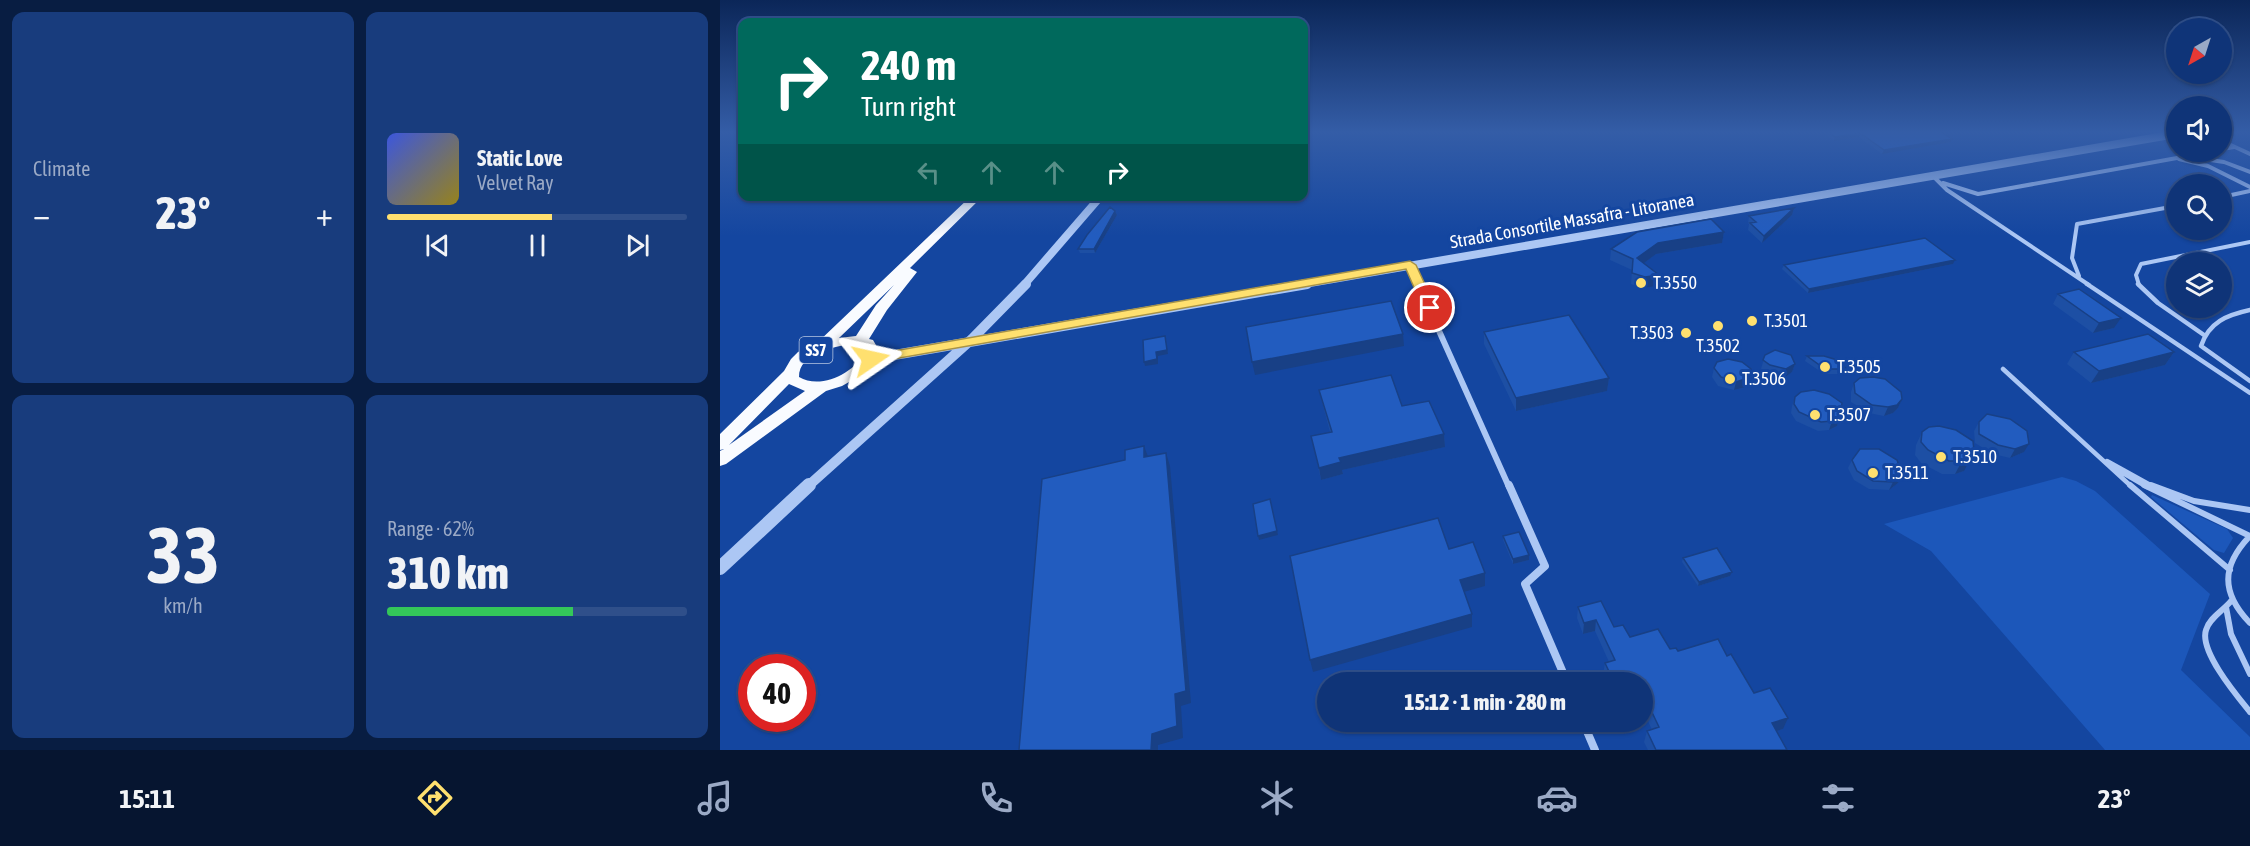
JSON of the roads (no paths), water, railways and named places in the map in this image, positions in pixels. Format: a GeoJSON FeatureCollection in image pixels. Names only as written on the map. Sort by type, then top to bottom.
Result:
{"type":"FeatureCollection","features":[{"type":"Feature","properties":{"kind":"main road","name":"SS7"},"geometry":{"type":"LineString","coordinates":[[720,444],[790,374],[800,360],[820,347],[973,201]]}},
{"type":"Feature","properties":{"kind":"main road","name":"SS7"},"geometry":{"type":"LineString","coordinates":[[820,347],[842,341],[860,341],[931,242]]}},
{"type":"Feature","properties":{"kind":"main road"},"geometry":{"type":"LineString","coordinates":[[860,341],[872,347],[871,359]]}},
{"type":"Feature","properties":{"kind":"main road","name":"SS7"},"geometry":{"type":"LineString","coordinates":[[720,460],[824,386],[848,378],[871,359]]}},
{"type":"Feature","properties":{"kind":"main road","name":"SS7"},"geometry":{"type":"LineString","coordinates":[[790,374],[791,379],[802,386],[824,386]]}},
{"type":"Feature","properties":{"kind":"street","name":"Strada Consortile Massafra - Litoranea"},"geometry":{"type":"LineString","coordinates":[[871,359],[972,339],[1990,166]]}},
{"type":"Feature","properties":{"kind":"street"},"geometry":{"type":"LineString","coordinates":[[720,568],[972,339],[1038,271],[1097,201]]}},
{"type":"Feature","properties":{"kind":"street"},"geometry":{"type":"LineString","coordinates":[[1410,265],[1545,566],[1525,584],[1563,672]]}},
{"type":"Feature","properties":{"kind":"street"},"geometry":{"type":"LineString","coordinates":[[1587,732],[1595,750]]}},
{"type":"Feature","properties":{"kind":"lane"},"geometry":{"type":"LineString","coordinates":[[1932,176],[1943,183],[1978,194],[2130,166]]}},
{"type":"Feature","properties":{"kind":"lane"},"geometry":{"type":"LineString","coordinates":[[2208,166],[2250,189]]}},
{"type":"Feature","properties":{"kind":"lane"},"geometry":{"type":"LineString","coordinates":[[2234,166],[2250,172]]}},
{"type":"Feature","properties":{"kind":"lane"},"geometry":{"type":"LineString","coordinates":[[1943,183],[1947,190],[2250,393]]}},
{"type":"Feature","properties":{"kind":"lane"},"geometry":{"type":"LineString","coordinates":[[2232,194],[2250,189]]}},
{"type":"Feature","properties":{"kind":"lane"},"geometry":{"type":"LineString","coordinates":[[2086,283],[2075,272],[2072,261],[2073,235],[2077,224],[2166,208]]}},
{"type":"Feature","properties":{"kind":"lane"},"geometry":{"type":"LineString","coordinates":[[2204,335],[2150,295],[2137,282],[2136,273],[2141,264],[2250,242]]}},
{"type":"Feature","properties":{"kind":"lane"},"geometry":{"type":"LineString","coordinates":[[2250,310],[2225,316],[2204,335],[2201,346],[2250,381]]}},
{"type":"Feature","properties":{"kind":"lane"},"geometry":{"type":"LineString","coordinates":[[2003,369],[2089,450],[2230,570]]}},
{"type":"Feature","properties":{"kind":"lane"},"geometry":{"type":"LineString","coordinates":[[2089,450],[2163,490],[2214,507],[2250,510]]}},
{"type":"Feature","properties":{"kind":"lane"},"geometry":{"type":"LineString","coordinates":[[2089,450],[2129,478],[2250,536],[2242,544],[2227,581],[2231,600],[2250,623]]}},
{"type":"Feature","properties":{"kind":"lane"},"geometry":{"type":"LineString","coordinates":[[2231,600],[2206,629],[2205,640],[2222,674],[2250,712]]}},
{"type":"Feature","properties":{"kind":"lane"},"geometry":{"type":"LineString","coordinates":[[2226,608],[2231,634],[2250,674]]}},
{"type":"Feature","properties":{"kind":"place","name":"T.3550"},"geometry":{"type":"Point","coordinates":[1641,283]}},
{"type":"Feature","properties":{"kind":"place","name":"T.3501"},"geometry":{"type":"Point","coordinates":[1752,321]}},
{"type":"Feature","properties":{"kind":"place","name":"T.3502"},"geometry":{"type":"Point","coordinates":[1718,326]}},
{"type":"Feature","properties":{"kind":"place","name":"T.3503"},"geometry":{"type":"Point","coordinates":[1686,333]}},
{"type":"Feature","properties":{"kind":"place","name":"T.3505"},"geometry":{"type":"Point","coordinates":[1825,367]}},
{"type":"Feature","properties":{"kind":"place","name":"T.3506"},"geometry":{"type":"Point","coordinates":[1730,379]}},
{"type":"Feature","properties":{"kind":"place","name":"T.3507"},"geometry":{"type":"Point","coordinates":[1815,415]}},
{"type":"Feature","properties":{"kind":"place","name":"T.3510"},"geometry":{"type":"Point","coordinates":[1941,457]}},
{"type":"Feature","properties":{"kind":"place","name":"T.3511"},"geometry":{"type":"Point","coordinates":[1873,473]}}]}
